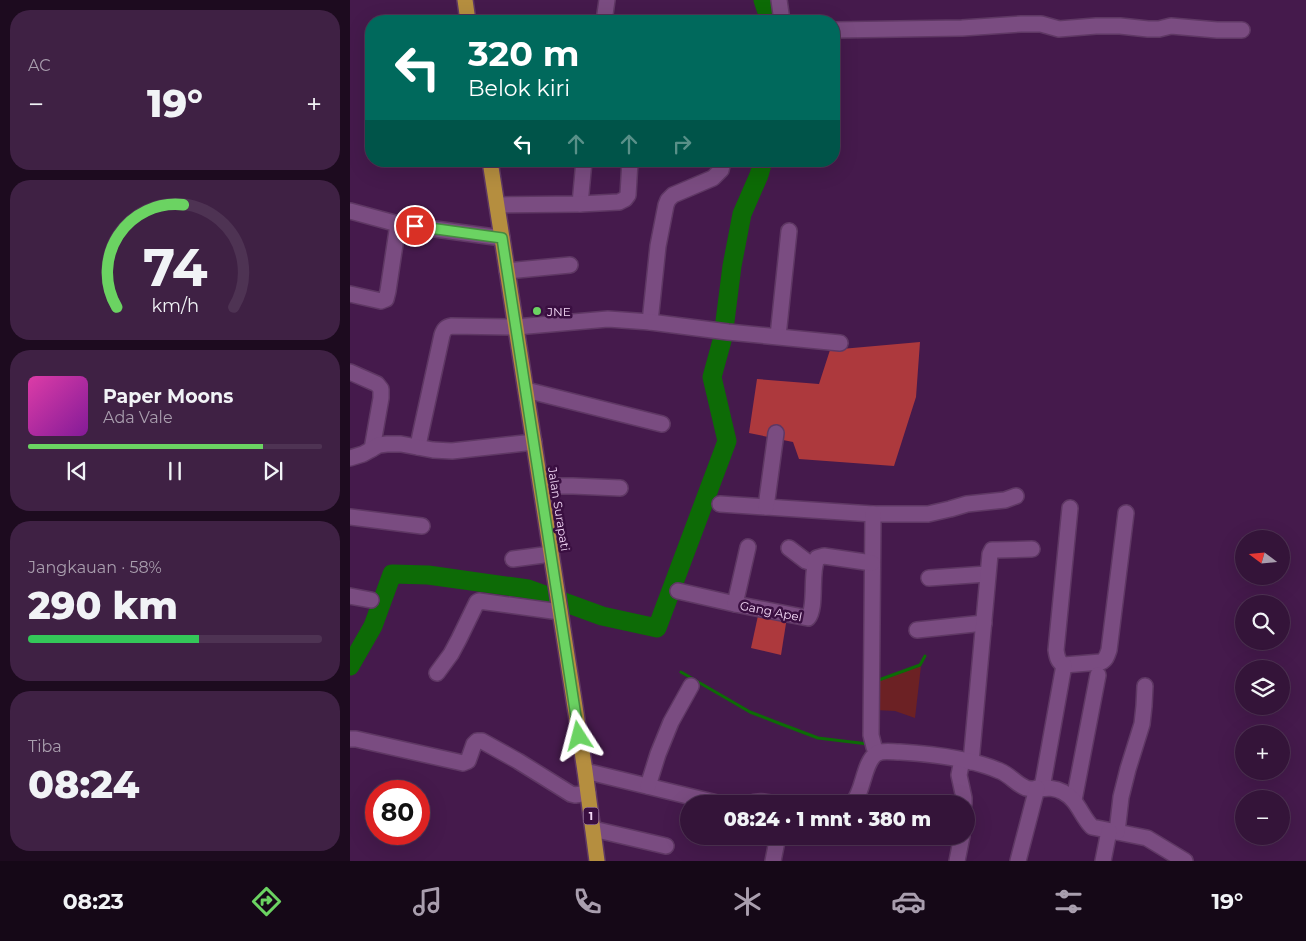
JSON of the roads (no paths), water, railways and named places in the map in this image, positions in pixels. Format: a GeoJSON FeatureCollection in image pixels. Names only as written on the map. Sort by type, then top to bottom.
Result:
{"type":"FeatureCollection","features":[{"type":"Feature","properties":{"kind":"highway"},"geometry":{"type":"LineString","coordinates":[[465,0],[467,15]]}},
{"type":"Feature","properties":{"kind":"highway","name":"Jalan Surapati"},"geometry":{"type":"LineString","coordinates":[[491,167],[585,771],[597,861]]}},
{"type":"Feature","properties":{"kind":"street"},"geometry":{"type":"LineString","coordinates":[[605,15],[607,0]]}},
{"type":"Feature","properties":{"kind":"street"},"geometry":{"type":"LineString","coordinates":[[779,0],[781,15]]}},
{"type":"Feature","properties":{"kind":"street"},"geometry":{"type":"LineString","coordinates":[[840,30],[962,28],[1041,24],[1059,29],[1120,26],[1148,30],[1171,26],[1242,30]]}},
{"type":"Feature","properties":{"kind":"street"},"geometry":{"type":"LineString","coordinates":[[580,204],[583,167]]}},
{"type":"Feature","properties":{"kind":"street"},"geometry":{"type":"LineString","coordinates":[[496,205],[619,202],[626,199],[628,195],[630,167]]}},
{"type":"Feature","properties":{"kind":"street"},"geometry":{"type":"LineString","coordinates":[[650,322],[658,246],[668,200],[673,194],[712,178],[722,167]]}},
{"type":"Feature","properties":{"kind":"street"},"geometry":{"type":"LineString","coordinates":[[350,210],[398,224],[502,238]]}},
{"type":"Feature","properties":{"kind":"street"},"geometry":{"type":"LineString","coordinates":[[350,294],[381,301],[386,299],[398,224]]}},
{"type":"Feature","properties":{"kind":"street"},"geometry":{"type":"LineString","coordinates":[[778,336],[789,231]]}},
{"type":"Feature","properties":{"kind":"street"},"geometry":{"type":"LineString","coordinates":[[507,271],[570,265]]}},
{"type":"Feature","properties":{"kind":"street"},"geometry":{"type":"LineString","coordinates":[[418,447],[444,330],[447,327],[516,327],[608,319],[840,343]]}},
{"type":"Feature","properties":{"kind":"street"},"geometry":{"type":"LineString","coordinates":[[350,372],[377,384],[381,389],[372,448]]}},
{"type":"Feature","properties":{"kind":"street"},"geometry":{"type":"LineString","coordinates":[[526,390],[662,424]]}},
{"type":"Feature","properties":{"kind":"street"},"geometry":{"type":"LineString","coordinates":[[766,507],[776,433]]}},
{"type":"Feature","properties":{"kind":"street"},"geometry":{"type":"LineString","coordinates":[[350,458],[372,448],[387,444],[452,451],[534,442]]}},
{"type":"Feature","properties":{"kind":"street"},"geometry":{"type":"LineString","coordinates":[[541,486],[620,488]]}},
{"type":"Feature","properties":{"kind":"street"},"geometry":{"type":"LineString","coordinates":[[720,504],[873,514],[928,514],[967,504],[1005,500],[1016,496]]}},
{"type":"Feature","properties":{"kind":"street"},"geometry":{"type":"LineString","coordinates":[[1070,508],[1056,650],[1058,660],[1064,665],[1101,662],[1107,656],[1126,513]]}},
{"type":"Feature","properties":{"kind":"street"},"geometry":{"type":"LineString","coordinates":[[858,795],[872,758],[874,747],[872,682],[873,514]]}},
{"type":"Feature","properties":{"kind":"street"},"geometry":{"type":"LineString","coordinates":[[350,517],[422,526]]}},
{"type":"Feature","properties":{"kind":"street"},"geometry":{"type":"LineString","coordinates":[[735,604],[748,547]]}},
{"type":"Feature","properties":{"kind":"street"},"geometry":{"type":"LineString","coordinates":[[789,548],[806,561],[815,564],[817,558],[824,556],[872,563]]}},
{"type":"Feature","properties":{"kind":"street"},"geometry":{"type":"LineString","coordinates":[[963,795],[959,775],[967,761],[984,623],[990,554],[992,550],[1032,550]]}},
{"type":"Feature","properties":{"kind":"street"},"geometry":{"type":"LineString","coordinates":[[513,559],[551,554]]}},
{"type":"Feature","properties":{"kind":"street","name":"Gang Apel"},"geometry":{"type":"LineString","coordinates":[[678,591],[808,618],[812,611],[815,564]]}},
{"type":"Feature","properties":{"kind":"street"},"geometry":{"type":"LineString","coordinates":[[929,578],[987,574]]}},
{"type":"Feature","properties":{"kind":"street"},"geometry":{"type":"LineString","coordinates":[[350,596],[371,600]]}},
{"type":"Feature","properties":{"kind":"street"},"geometry":{"type":"LineString","coordinates":[[437,672],[451,654],[477,602],[560,609]]}},
{"type":"Feature","properties":{"kind":"street"},"geometry":{"type":"LineString","coordinates":[[917,630],[984,623]]}},
{"type":"Feature","properties":{"kind":"street"},"geometry":{"type":"LineString","coordinates":[[1018,861],[1039,788],[1064,665]]}},
{"type":"Feature","properties":{"kind":"street"},"geometry":{"type":"LineString","coordinates":[[1074,800],[1098,675]]}},
{"type":"Feature","properties":{"kind":"street"},"geometry":{"type":"LineString","coordinates":[[648,786],[658,754],[691,686]]}},
{"type":"Feature","properties":{"kind":"street"},"geometry":{"type":"LineString","coordinates":[[1103,861],[1113,832],[1128,769],[1142,724],[1145,686]]}},
{"type":"Feature","properties":{"kind":"street"},"geometry":{"type":"LineString","coordinates":[[350,739],[463,763],[468,761],[474,744],[477,741],[482,741],[570,794],[588,793]]}},
{"type":"Feature","properties":{"kind":"street"},"geometry":{"type":"LineString","coordinates":[[874,747],[885,751],[967,761],[1001,772],[1027,788],[1054,788],[1074,800],[1092,827],[1147,838],[1165,854],[1185,861]]}},
{"type":"Feature","properties":{"kind":"street"},"geometry":{"type":"LineString","coordinates":[[585,771],[684,795]]}},
{"type":"Feature","properties":{"kind":"street"},"geometry":{"type":"LineString","coordinates":[[593,830],[666,846]]}},
{"type":"Feature","properties":{"kind":"street"},"geometry":{"type":"LineString","coordinates":[[773,861],[776,845]]}},
{"type":"Feature","properties":{"kind":"street"},"geometry":{"type":"LineString","coordinates":[[957,861],[960,845]]}},
{"type":"Feature","properties":{"kind":"waterway"},"geometry":{"type":"LineString","coordinates":[[763,0],[768,15]]}},
{"type":"Feature","properties":{"kind":"waterway"},"geometry":{"type":"LineString","coordinates":[[350,666],[373,626],[392,574],[428,575],[528,589],[602,616],[657,628],[727,441],[712,377],[723,337],[732,266],[742,214],[761,167]]}},
{"type":"Feature","properties":{"kind":"waterway"},"geometry":{"type":"LineString","coordinates":[[876,681],[920,665],[925,656]]}},
{"type":"Feature","properties":{"kind":"waterway"},"geometry":{"type":"LineString","coordinates":[[681,672],[750,712],[781,724],[818,738],[868,744]]}},
{"type":"Feature","properties":{"kind":"place","name":"JNE"},"geometry":{"type":"Point","coordinates":[537,311]}}]}
